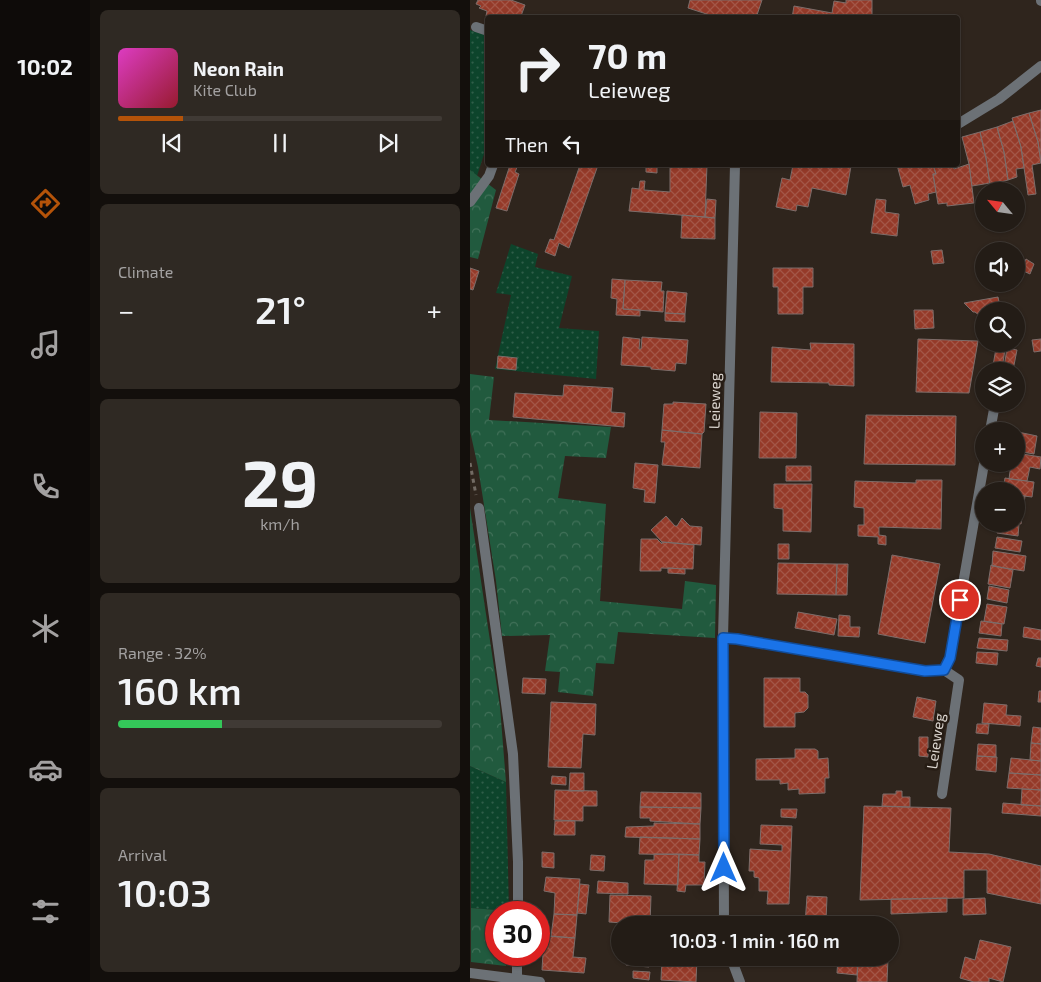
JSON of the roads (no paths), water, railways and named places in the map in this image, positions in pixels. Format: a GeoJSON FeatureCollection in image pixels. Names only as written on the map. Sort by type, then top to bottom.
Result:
{"type":"FeatureCollection","features":[{"type":"Feature","properties":{"kind":"street"},"geometry":{"type":"LineString","coordinates":[[476,27],[485,30]]}},
{"type":"Feature","properties":{"kind":"street"},"geometry":{"type":"LineString","coordinates":[[960,123],[999,99],[1041,66]]}},
{"type":"Feature","properties":{"kind":"street"},"geometry":{"type":"LineString","coordinates":[[470,202],[489,176],[492,167]]}},
{"type":"Feature","properties":{"kind":"street","name":"Leieweg"},"geometry":{"type":"LineString","coordinates":[[724,916],[723,638],[734,167]]}},
{"type":"Feature","properties":{"kind":"street"},"geometry":{"type":"LineString","coordinates":[[723,638],[925,671],[944,670],[950,658],[983,472]]}},
{"type":"Feature","properties":{"kind":"street"},"geometry":{"type":"LineString","coordinates":[[479,508],[513,754],[518,901]]}},
{"type":"Feature","properties":{"kind":"street","name":"Leieweg"},"geometry":{"type":"LineString","coordinates":[[942,794],[959,680],[944,670]]}},
{"type":"Feature","properties":{"kind":"street"},"geometry":{"type":"LineString","coordinates":[[517,966],[517,980]]}},
{"type":"Feature","properties":{"kind":"street"},"geometry":{"type":"LineString","coordinates":[[734,966],[740,982]]}},
{"type":"Feature","properties":{"kind":"street"},"geometry":{"type":"LineString","coordinates":[[470,973],[540,982]]}}]}
